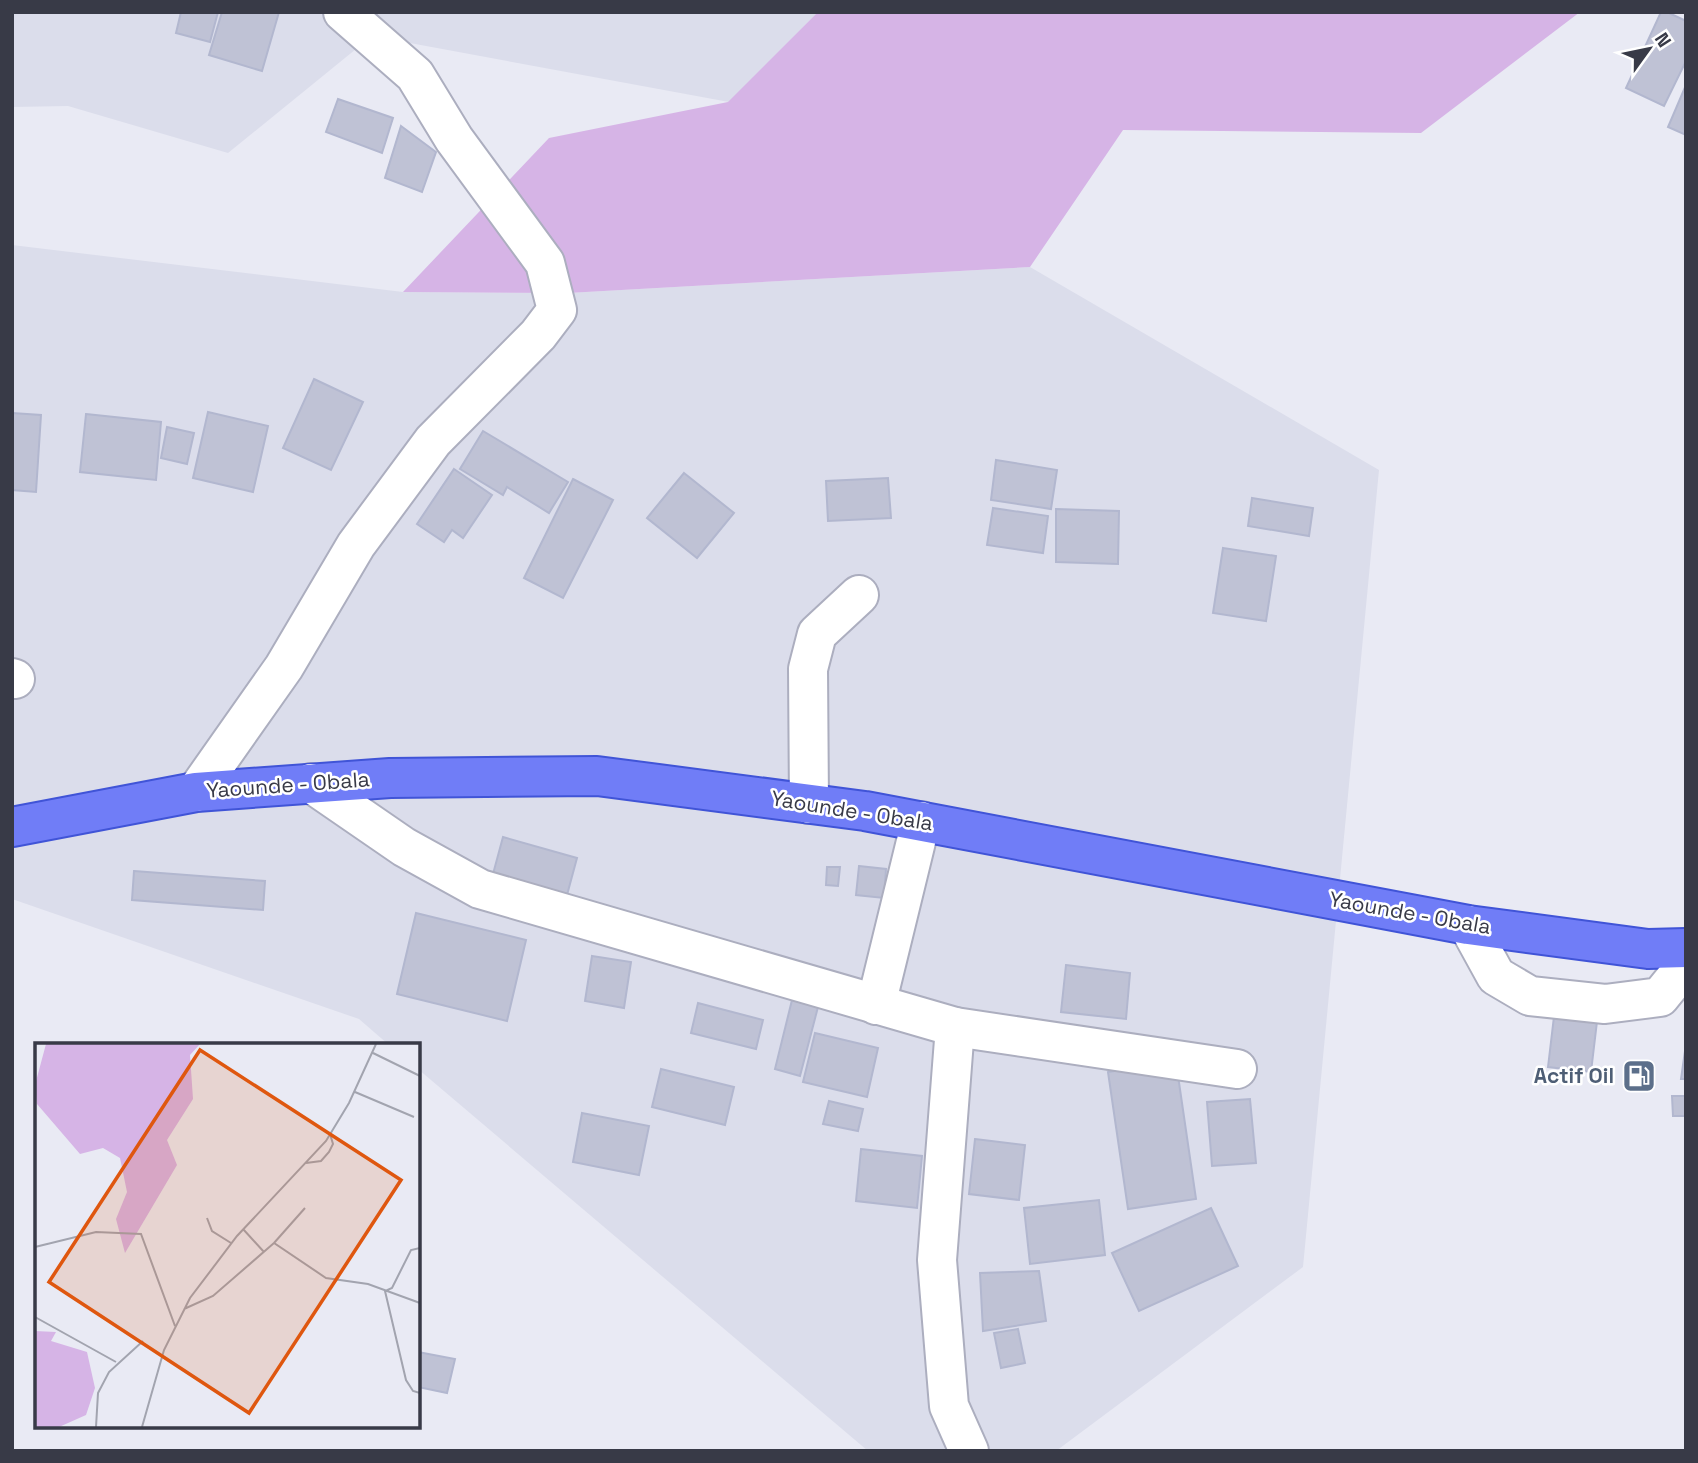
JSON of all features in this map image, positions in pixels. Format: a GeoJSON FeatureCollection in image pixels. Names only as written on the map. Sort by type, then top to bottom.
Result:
{"type":"FeatureCollection","features":[{"type":"Feature","properties":{"kind":"highway","name":"Yaounde - Obala"},"geometry":{"type":"LineString","coordinates":[[12,827],[196,792],[390,778],[597,776],[921,821],[1468,926],[1648,949],[1686,948]]}},
{"type":"Feature","properties":{"kind":"street"},"geometry":{"type":"LineString","coordinates":[[196,792],[284,667],[356,545],[433,441],[538,335],[557,310],[545,263],[454,139],[415,75],[344,12]]}},
{"type":"Feature","properties":{"kind":"street"},"geometry":{"type":"LineString","coordinates":[[809,804],[808,669],[817,634],[859,595]]}},
{"type":"Feature","properties":{"kind":"street"},"geometry":{"type":"LineString","coordinates":[[311,783],[404,847],[480,889],[955,1027],[1237,1069]]}},
{"type":"Feature","properties":{"kind":"street"},"geometry":{"type":"LineString","coordinates":[[876,1005],[921,821]]}},
{"type":"Feature","properties":{"kind":"street"},"geometry":{"type":"LineString","coordinates":[[1468,926],[1496,976],[1530,996],[1605,1004],[1660,997],[1686,965]]}},
{"type":"Feature","properties":{"kind":"street"},"geometry":{"type":"LineString","coordinates":[[955,1027],[937,1260],[949,1406],[969,1451]]}},
{"type":"Feature","properties":{"kind":"shaded area"},"geometry":{"type":"Polygon","coordinates":[[[12,12],[818,12],[729,102],[372,36],[228,153],[68,106],[12,107],[12,12]]]}},
{"type":"Feature","properties":{"kind":"shaded area"},"geometry":{"type":"Polygon","coordinates":[[[818,12],[1580,12],[1421,133],[1123,130],[1030,267],[568,293],[403,292],[549,138],[728,102],[818,12]]]}},
{"type":"Feature","properties":{"kind":"shaded area"},"geometry":{"type":"Polygon","coordinates":[[[12,245],[403,292],[568,293],[1030,267],[1379,470],[1303,1267],[1056,1451],[868,1451],[420,1071],[420,1043],[387,1043],[359,1019],[12,899],[12,245]]]}},
{"type":"Feature","properties":{"kind":"building"},"geometry":{"type":"Polygon","coordinates":[[[181,12],[218,12],[210,42],[176,33],[181,12]]]}},
{"type":"Feature","properties":{"kind":"building"},"geometry":{"type":"Polygon","coordinates":[[[222,12],[279,12],[262,71],[209,55],[222,12]]]}},
{"type":"Feature","properties":{"kind":"building"},"geometry":{"type":"Polygon","coordinates":[[[1661,12],[1686,21],[1686,61],[1664,106],[1626,88],[1661,12]]]}},
{"type":"Feature","properties":{"kind":"building"},"geometry":{"type":"Polygon","coordinates":[[[1686,85],[1686,135],[1668,127],[1686,85]]]}},
{"type":"Feature","properties":{"kind":"building"},"geometry":{"type":"Polygon","coordinates":[[[338,99],[393,118],[382,153],[326,132],[338,99]]]}},
{"type":"Feature","properties":{"kind":"building"},"geometry":{"type":"Polygon","coordinates":[[[401,126],[436,152],[422,192],[385,178],[401,126]]]}},
{"type":"Feature","properties":{"kind":"building"},"geometry":{"type":"Polygon","coordinates":[[[314,379],[363,402],[331,470],[283,448],[314,379]]]}},
{"type":"Feature","properties":{"kind":"building"},"geometry":{"type":"Polygon","coordinates":[[[208,412],[268,426],[253,492],[193,478],[208,412]]]}},
{"type":"Feature","properties":{"kind":"building"},"geometry":{"type":"Polygon","coordinates":[[[12,413],[41,415],[36,492],[12,490],[12,413]]]}},
{"type":"Feature","properties":{"kind":"building"},"geometry":{"type":"Polygon","coordinates":[[[86,414],[161,422],[156,480],[80,472],[86,414]]]}},
{"type":"Feature","properties":{"kind":"building"},"geometry":{"type":"Polygon","coordinates":[[[167,427],[194,433],[187,464],[161,458],[167,427]]]}},
{"type":"Feature","properties":{"kind":"building"},"geometry":{"type":"Polygon","coordinates":[[[483,431],[568,482],[549,513],[507,487],[503,495],[460,469],[483,431]]]}},
{"type":"Feature","properties":{"kind":"building"},"geometry":{"type":"Polygon","coordinates":[[[996,460],[1057,470],[1051,509],[991,500],[996,460]]]}},
{"type":"Feature","properties":{"kind":"building"},"geometry":{"type":"Polygon","coordinates":[[[454,469],[492,495],[463,538],[452,530],[444,542],[417,524],[454,469]]]}},
{"type":"Feature","properties":{"kind":"building"},"geometry":{"type":"Polygon","coordinates":[[[684,473],[734,513],[697,558],[647,518],[684,473]]]}},
{"type":"Feature","properties":{"kind":"building"},"geometry":{"type":"Polygon","coordinates":[[[888,478],[891,518],[828,521],[826,481],[888,478]]]}},
{"type":"Feature","properties":{"kind":"building"},"geometry":{"type":"Polygon","coordinates":[[[573,479],[613,500],[563,598],[524,578],[573,479]]]}},
{"type":"Feature","properties":{"kind":"building"},"geometry":{"type":"Polygon","coordinates":[[[1252,498],[1313,508],[1309,536],[1248,526],[1252,498]]]}},
{"type":"Feature","properties":{"kind":"building"},"geometry":{"type":"Polygon","coordinates":[[[993,508],[1048,516],[1043,553],[987,545],[993,508]]]}},
{"type":"Feature","properties":{"kind":"building"},"geometry":{"type":"Polygon","coordinates":[[[1056,509],[1119,511],[1118,564],[1056,562],[1056,509]]]}},
{"type":"Feature","properties":{"kind":"building"},"geometry":{"type":"Polygon","coordinates":[[[1223,548],[1276,556],[1266,621],[1213,613],[1223,548]]]}},
{"type":"Feature","properties":{"kind":"building"},"geometry":{"type":"Polygon","coordinates":[[[503,837],[577,858],[567,895],[493,874],[503,837]]]}},
{"type":"Feature","properties":{"kind":"building"},"geometry":{"type":"Polygon","coordinates":[[[859,866],[886,869],[884,898],[856,895],[859,866]]]}},
{"type":"Feature","properties":{"kind":"building"},"geometry":{"type":"Polygon","coordinates":[[[827,867],[840,867],[838,886],[826,885],[827,867]]]}},
{"type":"Feature","properties":{"kind":"building"},"geometry":{"type":"Polygon","coordinates":[[[134,871],[265,881],[263,910],[132,900],[134,871]]]}},
{"type":"Feature","properties":{"kind":"building"},"geometry":{"type":"Polygon","coordinates":[[[416,913],[526,940],[507,1021],[397,994],[416,913]]]}},
{"type":"Feature","properties":{"kind":"building"},"geometry":{"type":"Polygon","coordinates":[[[592,956],[631,962],[624,1008],[585,1001],[592,956]]]}},
{"type":"Feature","properties":{"kind":"building"},"geometry":{"type":"Polygon","coordinates":[[[1066,965],[1130,973],[1126,1019],[1061,1012],[1066,965]]]}},
{"type":"Feature","properties":{"kind":"building"},"geometry":{"type":"Polygon","coordinates":[[[792,1000],[818,1007],[800,1076],[775,1069],[792,1000]]]}},
{"type":"Feature","properties":{"kind":"building"},"geometry":{"type":"Polygon","coordinates":[[[698,1003],[763,1020],[756,1049],[691,1033],[698,1003]]]}},
{"type":"Feature","properties":{"kind":"building"},"geometry":{"type":"Polygon","coordinates":[[[1555,1008],[1598,1013],[1591,1072],[1548,1067],[1555,1008]]]}},
{"type":"Feature","properties":{"kind":"building"},"geometry":{"type":"Polygon","coordinates":[[[815,1033],[878,1048],[867,1097],[803,1082],[815,1033]]]}},
{"type":"Feature","properties":{"kind":"building"},"geometry":{"type":"Polygon","coordinates":[[[1686,1044],[1686,1079],[1681,1079],[1686,1044]]]}},
{"type":"Feature","properties":{"kind":"building"},"geometry":{"type":"Polygon","coordinates":[[[1176,1062],[1196,1199],[1128,1209],[1108,1072],[1176,1062]]]}},
{"type":"Feature","properties":{"kind":"building"},"geometry":{"type":"Polygon","coordinates":[[[661,1069],[734,1087],[725,1125],[652,1107],[661,1069]]]}},
{"type":"Feature","properties":{"kind":"building"},"geometry":{"type":"Polygon","coordinates":[[[1672,1096],[1686,1096],[1686,1116],[1673,1116],[1672,1096]]]}},
{"type":"Feature","properties":{"kind":"building"},"geometry":{"type":"Polygon","coordinates":[[[1250,1099],[1256,1163],[1212,1166],[1207,1102],[1250,1099]]]}},
{"type":"Feature","properties":{"kind":"building"},"geometry":{"type":"Polygon","coordinates":[[[829,1101],[863,1109],[858,1131],[823,1124],[829,1101]]]}},
{"type":"Feature","properties":{"kind":"building"},"geometry":{"type":"Polygon","coordinates":[[[582,1113],[649,1126],[639,1175],[573,1162],[582,1113]]]}},
{"type":"Feature","properties":{"kind":"building"},"geometry":{"type":"Polygon","coordinates":[[[975,1139],[1025,1145],[1019,1200],[969,1194],[975,1139]]]}},
{"type":"Feature","properties":{"kind":"building"},"geometry":{"type":"Polygon","coordinates":[[[861,1149],[922,1156],[917,1208],[856,1201],[861,1149]]]}},
{"type":"Feature","properties":{"kind":"building"},"geometry":{"type":"Polygon","coordinates":[[[1099,1200],[1105,1255],[1030,1264],[1024,1208],[1099,1200]]]}},
{"type":"Feature","properties":{"kind":"building"},"geometry":{"type":"Polygon","coordinates":[[[1211,1208],[1238,1266],[1139,1311],[1112,1253],[1211,1208]]]}},
{"type":"Feature","properties":{"kind":"building"},"geometry":{"type":"Polygon","coordinates":[[[1039,1271],[1046,1321],[983,1331],[980,1273],[1039,1271]]]}},
{"type":"Feature","properties":{"kind":"building"},"geometry":{"type":"Polygon","coordinates":[[[1018,1329],[1025,1363],[1001,1368],[994,1333],[1018,1329]]]}},
{"type":"Feature","properties":{"kind":"building"},"geometry":{"type":"Polygon","coordinates":[[[420,1352],[455,1359],[447,1393],[420,1387],[420,1352]]]}},
{"type":"Feature","properties":{"kind":"place","name":"Actif Oil"},"geometry":{"type":"Point","coordinates":[1639,1076]}}]}
